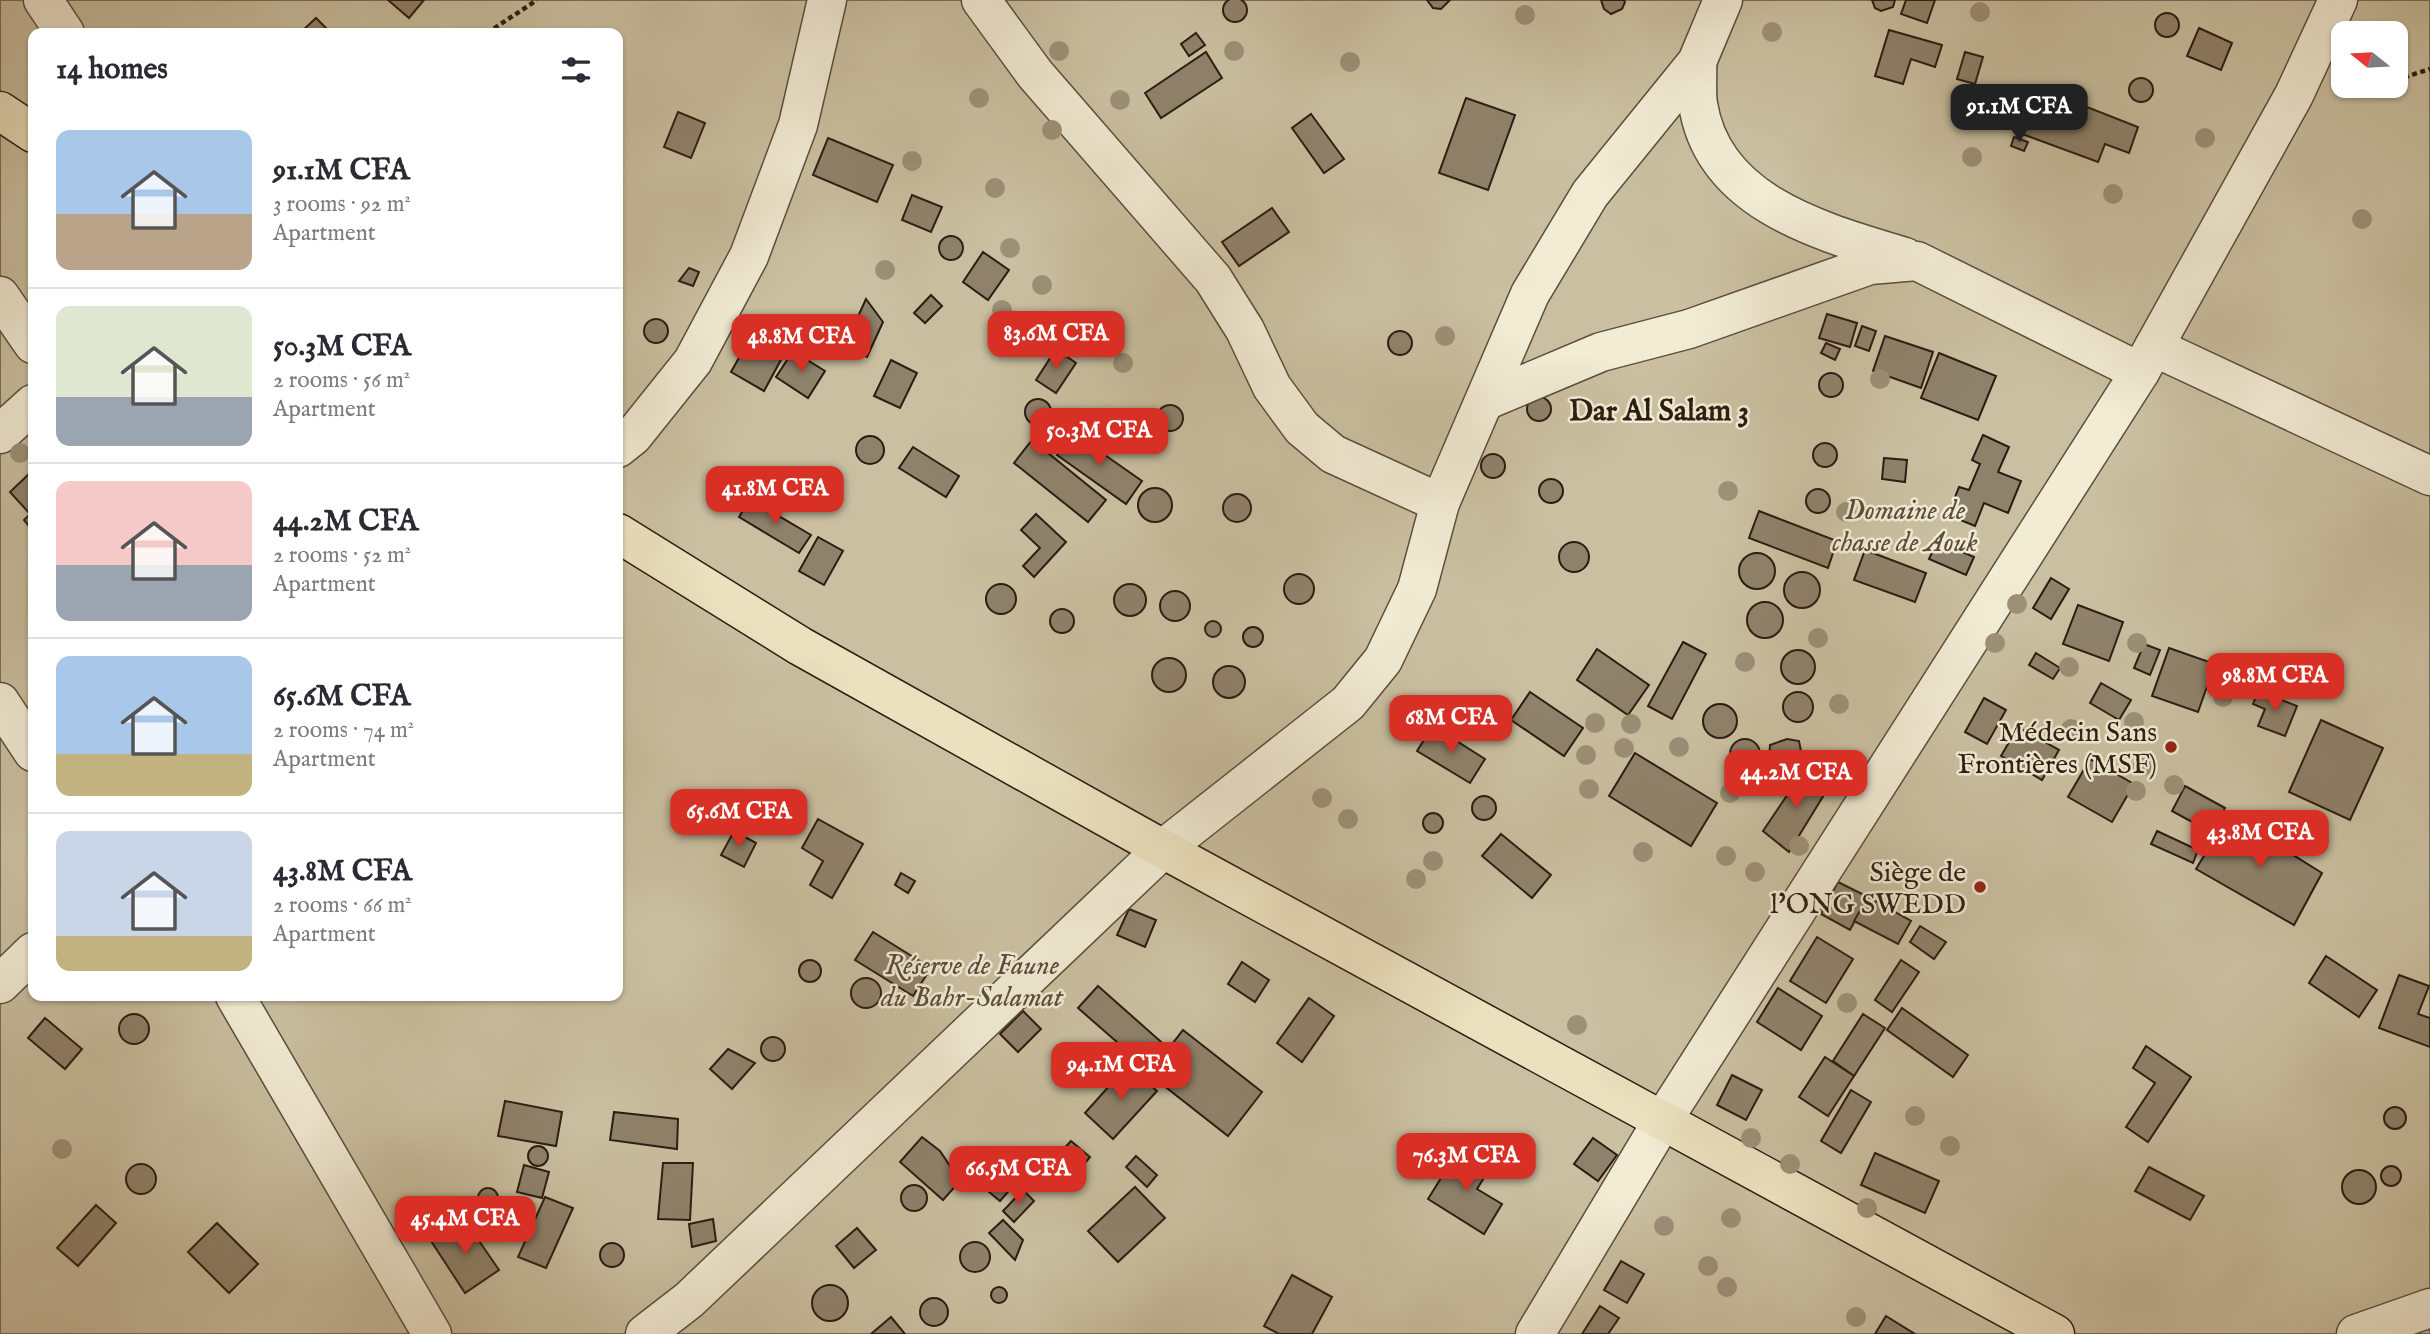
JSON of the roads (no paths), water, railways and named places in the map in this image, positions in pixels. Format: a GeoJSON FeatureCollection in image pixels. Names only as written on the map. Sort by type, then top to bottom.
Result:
{"type":"FeatureCollection","features":[{"type":"Feature","properties":{"kind":"main road"},"geometry":{"type":"LineString","coordinates":[[0,111],[28,130]]}},
{"type":"Feature","properties":{"kind":"main road"},"geometry":{"type":"LineString","coordinates":[[623,536],[800,646],[1163,849],[2055,1334]]}},
{"type":"Feature","properties":{"kind":"street"},"geometry":{"type":"LineString","coordinates":[[43,0],[62,28]]}},
{"type":"Feature","properties":{"kind":"street"},"geometry":{"type":"LineString","coordinates":[[623,444],[633,436],[693,361],[749,257],[798,125],[827,0]]}},
{"type":"Feature","properties":{"kind":"street"},"geometry":{"type":"LineString","coordinates":[[981,0],[1035,74],[1213,278],[1245,330],[1272,387],[1302,428],[1333,454],[1440,503]]}},
{"type":"Feature","properties":{"kind":"street"},"geometry":{"type":"LineString","coordinates":[[645,1334],[689,1300],[1163,849],[1348,703],[1383,660],[1417,589],[1440,503],[1487,400],[1530,293],[1590,194],[1697,62],[1723,0]]}},
{"type":"Feature","properties":{"kind":"street"},"geometry":{"type":"LineString","coordinates":[[1535,1334],[1663,1120],[2147,360],[2294,95],[2338,0]]}},
{"type":"Feature","properties":{"kind":"street"},"geometry":{"type":"LineString","coordinates":[[1697,62],[1698,104],[1707,137],[1737,181],[1778,211],[1823,232],[1917,261],[2147,360],[2430,476]]}},
{"type":"Feature","properties":{"kind":"street"},"geometry":{"type":"LineString","coordinates":[[1487,400],[1601,352],[1689,330],[1870,265],[1917,261]]}},
{"type":"Feature","properties":{"kind":"street"},"geometry":{"type":"LineString","coordinates":[[0,296],[28,337]]}},
{"type":"Feature","properties":{"kind":"street"},"geometry":{"type":"LineString","coordinates":[[0,434],[28,409]]}},
{"type":"Feature","properties":{"kind":"street"},"geometry":{"type":"LineString","coordinates":[[0,702],[28,744]]}},
{"type":"Feature","properties":{"kind":"street"},"geometry":{"type":"LineString","coordinates":[[0,984],[28,956]]}},
{"type":"Feature","properties":{"kind":"street"},"geometry":{"type":"LineString","coordinates":[[237,1001],[432,1334]]}},
{"type":"Feature","properties":{"kind":"street"},"geometry":{"type":"LineString","coordinates":[[2356,1334],[2430,1308]]}},
{"type":"Feature","properties":{"kind":"place","name":"Médecin Sans Frontières (MSF)"},"geometry":{"type":"Point","coordinates":[2171,747]}},
{"type":"Feature","properties":{"kind":"place","name":"Siège de l'ONG SWEDD"},"geometry":{"type":"Point","coordinates":[1980,887]}},
{"type":"Feature","properties":{"kind":"district","name":"Dar Al Salam 3"},"geometry":{"type":"Point","coordinates":[1659,410]}},
{"type":"Feature","properties":{"kind":"park label","name":"Domaine de chasse de Aouk"},"geometry":{"type":"Point","coordinates":[1905,525]}},
{"type":"Feature","properties":{"kind":"park label","name":"Réserve de Faune du Bahr-Salamat"},"geometry":{"type":"Point","coordinates":[972,980]}}]}
